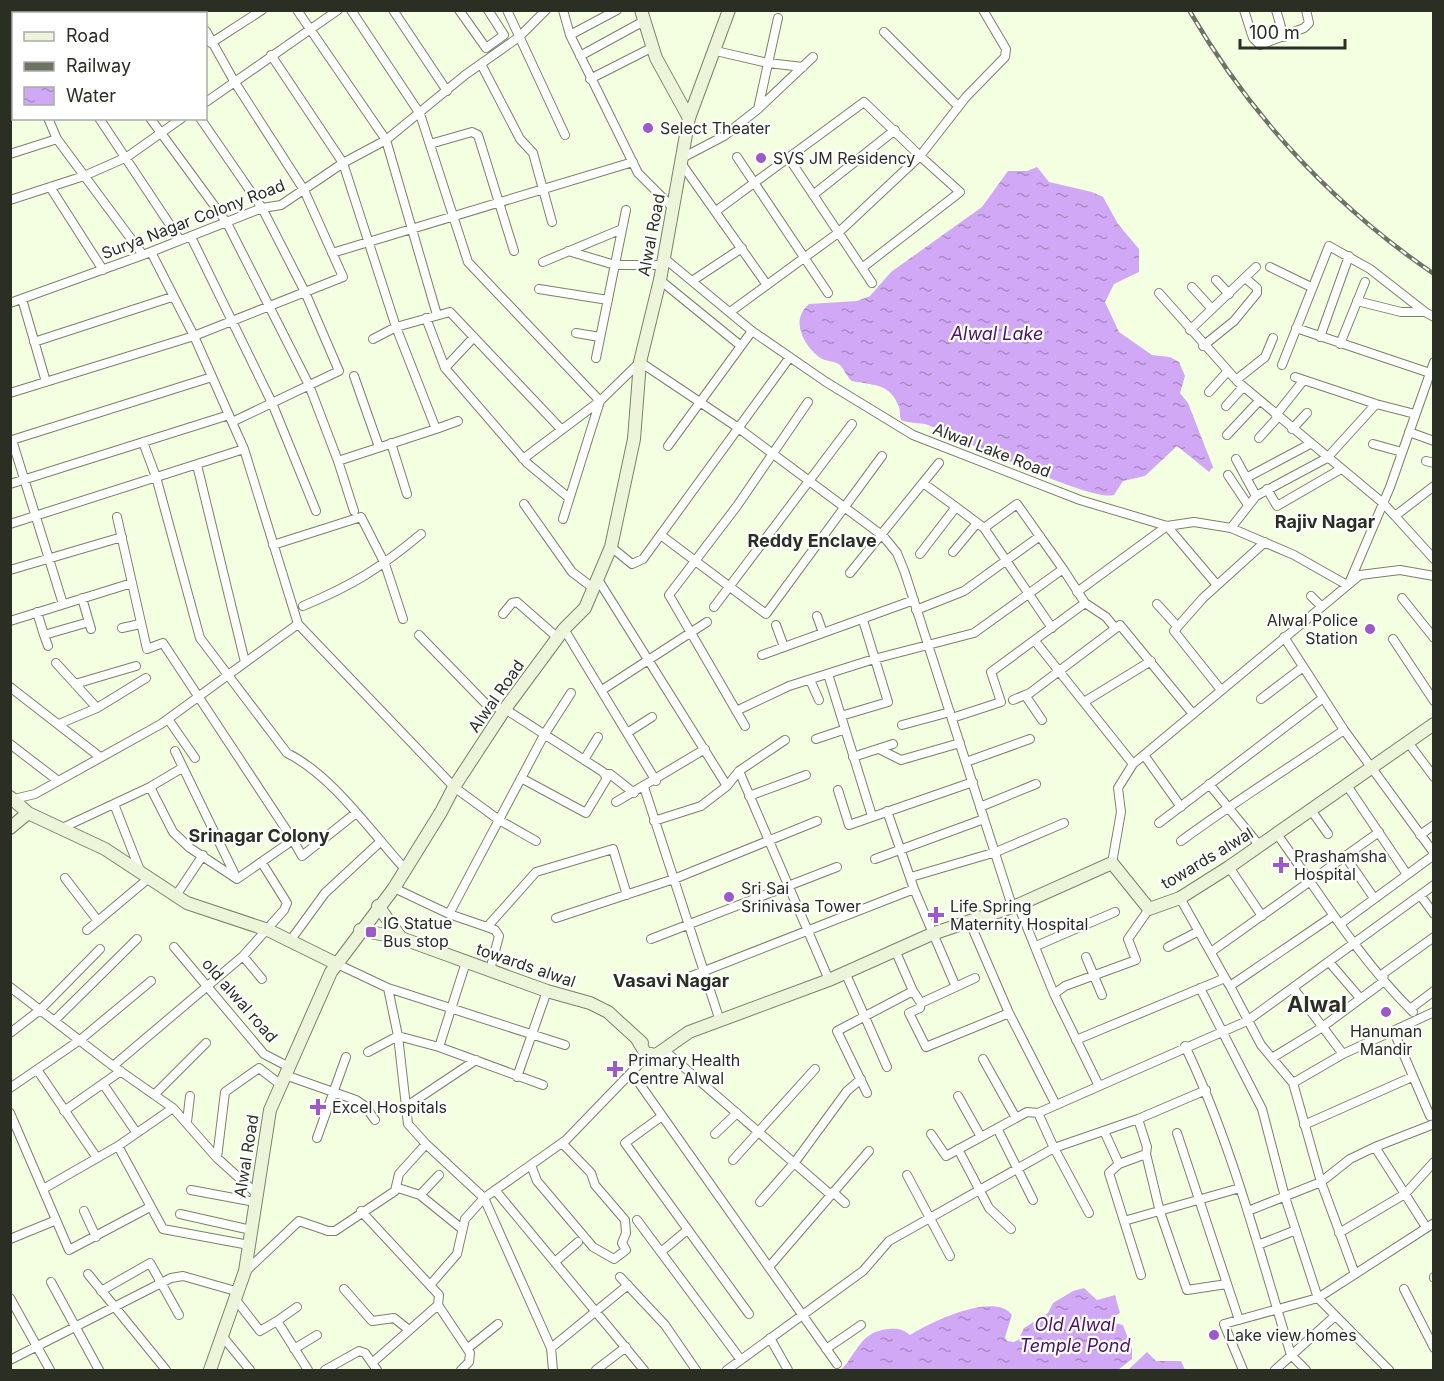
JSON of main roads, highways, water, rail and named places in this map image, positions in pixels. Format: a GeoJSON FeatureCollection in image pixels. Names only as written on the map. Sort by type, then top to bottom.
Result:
{"type":"FeatureCollection","features":[{"type":"Feature","properties":{"kind":"main road","name":"Alwal Road"},"geometry":{"type":"LineString","coordinates":[[210,1371],[245,1271],[270,1110],[335,963],[394,888],[454,787],[505,709],[561,633],[585,608],[610,547],[634,439],[640,362],[664,261],[688,118],[716,51],[729,10]]}},
{"type":"Feature","properties":{"kind":"main road"},"geometry":{"type":"LineString","coordinates":[[643,16],[653,48],[688,118]]}},
{"type":"Feature","properties":{"kind":"main road","name":"towards alwal"},"geometry":{"type":"LineString","coordinates":[[360,930],[400,938],[604,1009],[637,1039],[657,1052],[689,1032],[829,980],[932,934],[1015,906],[1112,863],[1149,909],[1180,898],[1229,867],[1370,766],[1434,724]]}},
{"type":"Feature","properties":{"kind":"main road"},"geometry":{"type":"LineString","coordinates":[[12,798],[28,813],[105,849],[175,897],[205,910],[268,930],[335,963]]}},
{"type":"Feature","properties":{"kind":"main road"},"geometry":{"type":"LineString","coordinates":[[10,828],[28,813]]}},
{"type":"Feature","properties":{"kind":"main road"},"geometry":{"type":"LineString","coordinates":[[378,906],[400,938]]}},
{"type":"Feature","properties":{"kind":"water","name":"Alwal Lake"},"geometry":{"type":"Polygon","coordinates":[[[1037,167],[1049,182],[1092,192],[1103,197],[1118,224],[1139,249],[1139,272],[1114,284],[1105,302],[1119,332],[1152,355],[1170,357],[1179,362],[1185,376],[1180,393],[1188,403],[1213,467],[1209,472],[1177,446],[1145,476],[1123,481],[1114,495],[1100,495],[1079,489],[1024,468],[928,425],[901,420],[899,407],[890,393],[879,386],[852,381],[841,366],[819,357],[804,339],[800,317],[809,304],[857,301],[870,296],[891,272],[982,207],[1008,171],[1027,171],[1037,167]]]}},
{"type":"Feature","properties":{"kind":"water","name":"Old Alwal Temple Pond"},"geometry":{"type":"Polygon","coordinates":[[[1084,1288],[1097,1300],[1115,1295],[1120,1313],[1107,1321],[1123,1325],[1132,1349],[1132,1359],[1118,1370],[841,1370],[860,1344],[871,1334],[895,1329],[903,1330],[910,1335],[932,1323],[978,1307],[1004,1308],[1012,1315],[1005,1337],[1007,1341],[1014,1342],[1018,1340],[1024,1328],[1048,1313],[1053,1303],[1073,1291],[1084,1288]]]}},
{"type":"Feature","properties":{"kind":"water","name":"Old Alwal Temple Pond"},"geometry":{"type":"Polygon","coordinates":[[[1147,1352],[1156,1361],[1181,1361],[1185,1370],[1128,1370],[1147,1352]]]}},
{"type":"Feature","properties":{"kind":"railway"},"geometry":{"type":"LineString","coordinates":[[1189,10],[1239,86],[1296,156],[1362,218],[1434,274]]}},
{"type":"Feature","properties":{"kind":"place","name":"Select Theater"},"geometry":{"type":"Point","coordinates":[648,128]}},
{"type":"Feature","properties":{"kind":"place","name":"SVS JM Residency"},"geometry":{"type":"Point","coordinates":[761,158]}},
{"type":"Feature","properties":{"kind":"place","name":"Alwal Police Station"},"geometry":{"type":"Point","coordinates":[1370,629]}},
{"type":"Feature","properties":{"kind":"place","name":"Prashamsha Hospital"},"geometry":{"type":"Point","coordinates":[1281,865]}},
{"type":"Feature","properties":{"kind":"place","name":"Sri Sai Srinivasa Tower"},"geometry":{"type":"Point","coordinates":[729,897]}},
{"type":"Feature","properties":{"kind":"place","name":"Life Spring Maternity Hospital"},"geometry":{"type":"Point","coordinates":[936,915]}},
{"type":"Feature","properties":{"kind":"place","name":"IG Statue Bus stop"},"geometry":{"type":"Point","coordinates":[371,932]}},
{"type":"Feature","properties":{"kind":"place","name":"Hanuman Mandir"},"geometry":{"type":"Point","coordinates":[1386,1012]}},
{"type":"Feature","properties":{"kind":"place","name":"Primary Health Centre Alwal"},"geometry":{"type":"Point","coordinates":[615,1069]}},
{"type":"Feature","properties":{"kind":"place","name":"Excel Hospitals"},"geometry":{"type":"Point","coordinates":[318,1107]}},
{"type":"Feature","properties":{"kind":"place","name":"Lake view homes"},"geometry":{"type":"Point","coordinates":[1214,1335]}},
{"type":"Feature","properties":{"kind":"district","name":"Rajiv Nagar"},"geometry":{"type":"Point","coordinates":[1325,522]}},
{"type":"Feature","properties":{"kind":"district","name":"Reddy Enclave"},"geometry":{"type":"Point","coordinates":[812,541]}},
{"type":"Feature","properties":{"kind":"district","name":"Srinagar Colony"},"geometry":{"type":"Point","coordinates":[259,836]}},
{"type":"Feature","properties":{"kind":"district","name":"Vasavi Nagar"},"geometry":{"type":"Point","coordinates":[671,981]}},
{"type":"Feature","properties":{"kind":"district","name":"Alwal"},"geometry":{"type":"Point","coordinates":[1317,1004]}}]}
